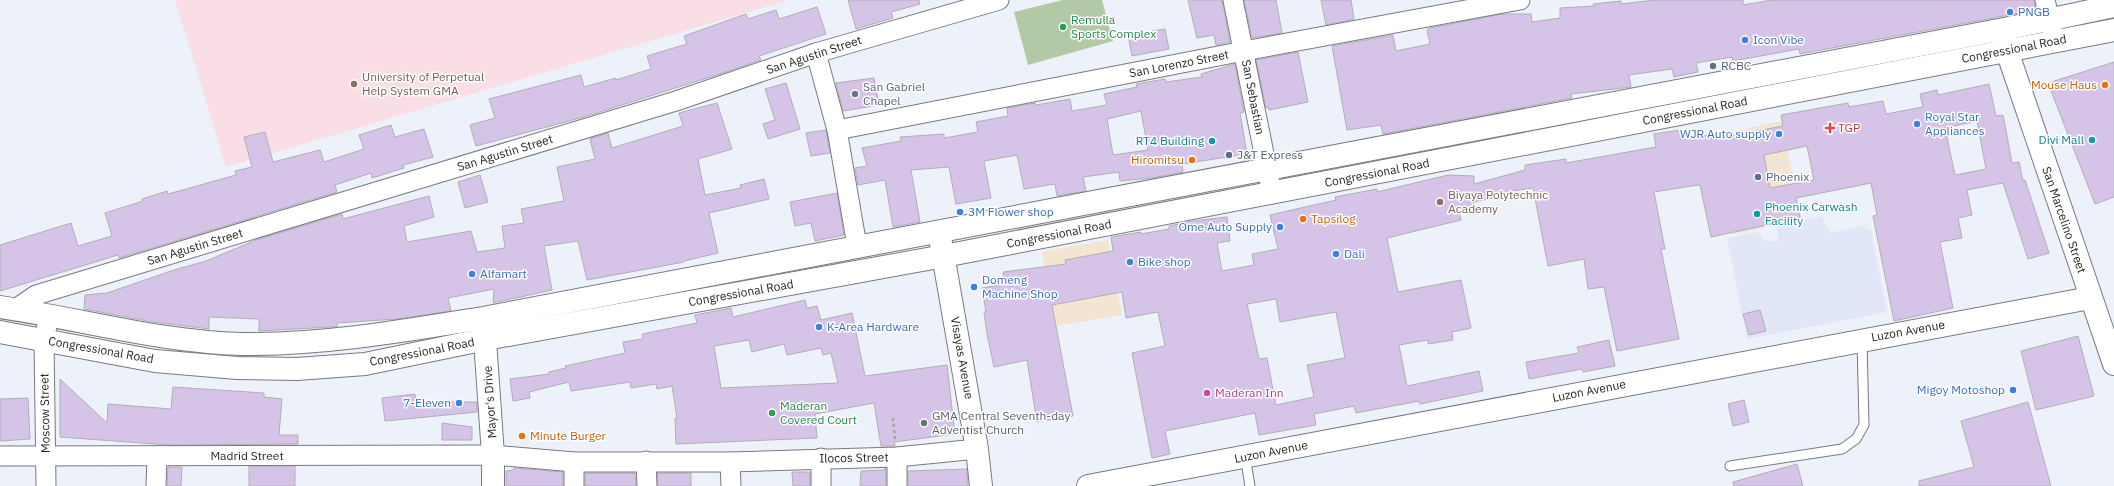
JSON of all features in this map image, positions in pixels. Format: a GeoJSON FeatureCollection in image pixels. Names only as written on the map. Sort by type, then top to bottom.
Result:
{"type":"FeatureCollection","features":[{"type":"Feature","properties":{"kind":"main road","name":"Congressional Road"},"geometry":{"type":"LineString","coordinates":[[7,309],[159,337],[242,344],[295,343],[366,337],[483,318],[2004,29],[2047,10],[2114,6]]}},
{"type":"Feature","properties":{"kind":"main road","name":"San Marcelino Street"},"geometry":{"type":"LineString","coordinates":[[2004,29],[2007,51],[2090,298],[2114,364]]}},
{"type":"Feature","properties":{"kind":"main road","name":"Congressional Road"},"geometry":{"type":"LineString","coordinates":[[0,332],[155,361],[237,368],[297,369],[365,364],[486,339],[1097,227],[2114,30]]}},
{"type":"Feature","properties":{"kind":"main road","name":"Visayas Avenue"},"geometry":{"type":"LineString","coordinates":[[939,231],[978,449],[981,486]]}},
{"type":"Feature","properties":{"kind":"main road","name":"Luzon Avenue"},"geometry":{"type":"LineString","coordinates":[[1088,486],[2090,298]]}},
{"type":"Feature","properties":{"kind":"main road","name":"Mayor's Drive"},"geometry":{"type":"LineString","coordinates":[[483,318],[486,339],[493,455],[493,486]]}},
{"type":"Feature","properties":{"kind":"street","name":"San Agustin Street"},"geometry":{"type":"LineString","coordinates":[[7,309],[36,295],[676,101],[816,53],[998,0]]}},
{"type":"Feature","properties":{"kind":"street","name":"San Sebastian"},"geometry":{"type":"LineString","coordinates":[[1233,0],[1272,193]]}},
{"type":"Feature","properties":{"kind":"street","name":"San Lorenzo Street"},"geometry":{"type":"LineString","coordinates":[[837,130],[1244,51],[1520,0]]}},
{"type":"Feature","properties":{"kind":"street"},"geometry":{"type":"LineString","coordinates":[[2047,10],[2054,42]]}},
{"type":"Feature","properties":{"kind":"street"},"geometry":{"type":"LineString","coordinates":[[816,53],[837,130],[857,246]]}},
{"type":"Feature","properties":{"kind":"street","name":"Moscow Street"},"geometry":{"type":"LineString","coordinates":[[46,486],[44,340],[49,316]]}},
{"type":"Feature","properties":{"kind":"street","name":"Ilocos Street"},"geometry":{"type":"LineString","coordinates":[[493,455],[574,462],[730,462],[821,458],[897,457],[978,449]]}},
{"type":"Feature","properties":{"kind":"street","name":"Madrid Street"},"geometry":{"type":"LineString","coordinates":[[0,456],[493,455]]}},
{"type":"Feature","properties":{"kind":"street"},"geometry":{"type":"LineString","coordinates":[[156,486],[157,456]]}},
{"type":"Feature","properties":{"kind":"street"},"geometry":{"type":"LineString","coordinates":[[897,457],[897,486]]}},
{"type":"Feature","properties":{"kind":"street"},"geometry":{"type":"LineString","coordinates":[[821,458],[821,486]]}},
{"type":"Feature","properties":{"kind":"street"},"geometry":{"type":"LineString","coordinates":[[646,461],[647,486]]}},
{"type":"Feature","properties":{"kind":"street"},"geometry":{"type":"LineString","coordinates":[[574,462],[574,486]]}},
{"type":"Feature","properties":{"kind":"street"},"geometry":{"type":"LineString","coordinates":[[730,462],[731,486]]}},
{"type":"Feature","properties":{"kind":"lane"},"geometry":{"type":"LineString","coordinates":[[1092,202],[1097,227]]}},
{"type":"Feature","properties":{"kind":"lane"},"geometry":{"type":"LineString","coordinates":[[1043,211],[1048,236]]}},
{"type":"Feature","properties":{"kind":"lane"},"geometry":{"type":"LineString","coordinates":[[1730,466],[1842,449],[1856,439],[1864,425],[1862,340]]}},
{"type":"Feature","properties":{"kind":"lane"},"geometry":{"type":"LineString","coordinates":[[1245,456],[1250,486]]}},
{"type":"Feature","properties":{"kind":"shaded area","name":"University of Perpetual Help System GMA"},"geometry":{"type":"Polygon","coordinates":[[[175,0],[789,0],[226,167],[175,0]]]}},
{"type":"Feature","properties":{"kind":"shaded area","name":"Phoenix"},"geometry":{"type":"Polygon","coordinates":[[[1781,121],[1802,219],[1734,234],[1717,135],[1781,121]]]}},
{"type":"Feature","properties":{"kind":"shaded area"},"geometry":{"type":"Polygon","coordinates":[[[1822,216],[1830,233],[1858,226],[1871,230],[1887,312],[1747,339],[1727,238],[1758,232],[1765,241],[1778,241],[1777,226],[1822,216]]]}},
{"type":"Feature","properties":{"kind":"shaded area"},"geometry":{"type":"Polygon","coordinates":[[[1108,240],[1122,315],[1056,326],[1042,252],[1108,240]]]}},
{"type":"Feature","properties":{"kind":"green space","name":"Remulla Sports Complex"},"geometry":{"type":"Polygon","coordinates":[[[1063,0],[1102,0],[1113,41],[1028,65],[1014,12],[1063,0]]]}},
{"type":"Feature","properties":{"kind":"building"},"geometry":{"type":"Polygon","coordinates":[[[848,0],[919,0],[920,4],[891,12],[893,18],[856,29],[848,0]]]}},
{"type":"Feature","properties":{"kind":"building"},"geometry":{"type":"Polygon","coordinates":[[[1188,0],[1222,0],[1230,42],[1216,45],[1214,35],[1197,38],[1188,0]]]}},
{"type":"Feature","properties":{"kind":"building"},"geometry":{"type":"Polygon","coordinates":[[[1244,0],[1276,0],[1282,33],[1252,38],[1244,0]]]}},
{"type":"Feature","properties":{"kind":"building"},"geometry":{"type":"Polygon","coordinates":[[[1321,0],[1351,0],[1354,19],[1326,25],[1321,0]]]}},
{"type":"Feature","properties":{"kind":"building"},"geometry":{"type":"Polygon","coordinates":[[[1655,0],[1743,0],[1743,5],[1772,0],[2034,0],[2036,10],[1800,54],[1799,49],[1733,61],[1732,57],[1696,63],[1698,72],[1674,77],[1672,69],[1629,75],[1631,87],[1571,94],[1572,98],[1383,134],[1381,125],[1347,130],[1332,46],[1393,35],[1396,51],[1430,44],[1427,30],[1430,28],[1502,14],[1531,14],[1532,22],[1560,18],[1560,8],[1594,6],[1593,4],[1621,1],[1621,4],[1655,0]]]}},
{"type":"Feature","properties":{"kind":"building"},"geometry":{"type":"Polygon","coordinates":[[[817,7],[826,34],[759,56],[761,60],[729,71],[584,117],[476,146],[470,125],[495,118],[489,99],[581,75],[584,87],[616,78],[616,80],[651,69],[647,56],[687,44],[684,36],[746,14],[748,19],[776,10],[779,19],[817,7]]]}},
{"type":"Feature","properties":{"kind":"building"},"geometry":{"type":"Polygon","coordinates":[[[1165,29],[1169,49],[1132,56],[1128,35],[1165,29]]]}},
{"type":"Feature","properties":{"kind":"building"},"geometry":{"type":"Polygon","coordinates":[[[1298,52],[1308,102],[1269,110],[1268,107],[1266,108],[1256,60],[1298,52]]]}},
{"type":"Feature","properties":{"kind":"building","name":"Divi Mall"},"geometry":{"type":"Polygon","coordinates":[[[2114,62],[2114,197],[2095,204],[2048,83],[2114,62]]]}},
{"type":"Feature","properties":{"kind":"building"},"geometry":{"type":"Polygon","coordinates":[[[1235,64],[1244,112],[1240,113],[1247,154],[1182,164],[1183,172],[1152,178],[1120,181],[1119,172],[1083,177],[1086,191],[1057,196],[1055,184],[1024,189],[1017,155],[984,161],[991,198],[956,204],[949,167],[911,170],[920,222],[893,227],[885,180],[858,185],[855,168],[867,166],[862,148],[901,141],[900,137],[944,134],[944,138],[978,132],[976,122],[1008,116],[1007,108],[1035,103],[1036,105],[1070,99],[1072,111],[1107,105],[1104,94],[1137,87],[1136,84],[1165,79],[1166,82],[1202,77],[1201,74],[1235,64]],[[1141,111],[1107,119],[1113,155],[1148,150],[1141,111]]]}},
{"type":"Feature","properties":{"kind":"building","name":"San Gabriel Chapel"},"geometry":{"type":"Polygon","coordinates":[[[874,78],[879,105],[843,111],[836,83],[874,78]]]}},
{"type":"Feature","properties":{"kind":"building"},"geometry":{"type":"Polygon","coordinates":[[[786,83],[800,129],[768,139],[763,124],[775,120],[765,89],[786,83]]]}},
{"type":"Feature","properties":{"kind":"building"},"geometry":{"type":"Polygon","coordinates":[[[1989,84],[1996,116],[2003,115],[2012,163],[2019,162],[2023,181],[2025,180],[2049,253],[2028,259],[2003,183],[1967,190],[1972,215],[1958,218],[1962,238],[1940,242],[1953,308],[1894,321],[1873,216],[1877,215],[1871,183],[1796,198],[1800,218],[1711,237],[1700,185],[1691,186],[1654,192],[1665,249],[1661,249],[1679,339],[1617,351],[1604,287],[1588,289],[1584,259],[1548,266],[1533,188],[1505,192],[1506,195],[1474,202],[1474,207],[1458,207],[1461,220],[1387,238],[1398,292],[1461,280],[1471,328],[1452,332],[1453,340],[1428,344],[1428,340],[1399,345],[1407,386],[1479,371],[1483,391],[1420,404],[1419,401],[1356,413],[1354,406],[1314,414],[1316,425],[1259,435],[1255,413],[1165,431],[1170,454],[1152,458],[1132,353],[1165,346],[1158,312],[1126,318],[1122,292],[1052,305],[1073,416],[1037,422],[1027,360],[994,367],[987,334],[984,312],[986,312],[982,288],[1005,284],[1003,272],[1066,264],[1065,260],[1113,251],[1111,237],[1141,232],[1141,234],[1169,229],[1169,226],[1193,221],[1227,217],[1230,241],[1217,243],[1222,271],[1254,265],[1252,254],[1278,249],[1270,215],[1336,200],[1335,197],[1377,189],[1377,192],[1448,175],[1474,176],[1474,184],[1525,170],[1525,165],[1566,159],[1566,163],[1656,147],[1654,134],[1680,130],[1681,140],[1715,134],[1716,139],[1783,126],[1781,115],[1848,103],[1849,107],[1883,101],[1886,114],[1923,107],[1920,94],[1937,90],[1938,95],[1989,84]],[[1977,121],[1945,128],[1955,175],[1986,169],[1977,121]],[[1807,146],[1764,155],[1770,188],[1814,180],[1807,146]],[[1276,299],[1247,304],[1259,359],[1267,358],[1276,405],[1314,397],[1307,365],[1345,358],[1336,312],[1280,322],[1276,299]]]}},
{"type":"Feature","properties":{"kind":"building"},"geometry":{"type":"Polygon","coordinates":[[[717,103],[732,149],[698,159],[705,195],[741,188],[740,185],[764,179],[769,199],[709,213],[718,253],[684,262],[587,280],[578,241],[544,246],[552,290],[493,303],[494,289],[448,298],[451,311],[397,319],[337,323],[337,327],[259,331],[259,319],[209,317],[209,329],[153,322],[84,309],[85,295],[107,293],[174,270],[206,261],[256,240],[342,214],[343,219],[429,196],[434,217],[404,226],[407,242],[471,231],[477,252],[505,248],[502,226],[524,223],[521,209],[564,201],[557,167],[595,159],[590,139],[608,133],[612,148],[683,126],[679,113],[717,103]]]}},
{"type":"Feature","properties":{"kind":"building"},"geometry":{"type":"Polygon","coordinates":[[[391,125],[395,137],[424,129],[433,157],[403,165],[404,168],[372,178],[371,173],[335,185],[337,192],[119,258],[118,255],[0,291],[0,245],[71,223],[78,246],[112,236],[105,213],[143,201],[142,199],[167,191],[168,194],[236,175],[235,171],[252,167],[244,137],[265,132],[273,162],[320,150],[324,162],[364,149],[359,135],[391,125]]]}},
{"type":"Feature","properties":{"kind":"building"},"geometry":{"type":"Polygon","coordinates":[[[826,130],[830,153],[811,156],[806,133],[826,130]]]}},
{"type":"Feature","properties":{"kind":"building"},"geometry":{"type":"Polygon","coordinates":[[[480,175],[488,202],[465,208],[458,182],[480,175]]]}},
{"type":"Feature","properties":{"kind":"building"},"geometry":{"type":"Polygon","coordinates":[[[837,193],[844,235],[815,241],[811,223],[795,226],[790,202],[837,193]]]}},
{"type":"Feature","properties":{"kind":"building"},"geometry":{"type":"Polygon","coordinates":[[[805,300],[807,308],[817,306],[821,320],[852,313],[865,376],[947,365],[955,434],[894,442],[895,446],[881,446],[874,403],[815,414],[817,438],[676,444],[675,418],[677,418],[672,386],[657,389],[656,384],[631,388],[630,382],[571,391],[569,382],[529,392],[530,398],[513,401],[510,379],[549,374],[549,372],[566,368],[565,366],[625,353],[623,342],[643,339],[642,334],[697,323],[695,315],[731,308],[733,317],[805,300]],[[749,340],[714,346],[721,388],[838,383],[831,353],[823,355],[821,348],[787,355],[784,344],[752,352],[749,340]]]}},
{"type":"Feature","properties":{"kind":"building"},"geometry":{"type":"Polygon","coordinates":[[[1760,310],[1766,331],[1749,335],[1743,314],[1760,310]]]}},
{"type":"Feature","properties":{"kind":"building"},"geometry":{"type":"Polygon","coordinates":[[[2078,336],[2094,396],[2036,410],[2021,351],[2078,336]]]}},
{"type":"Feature","properties":{"kind":"building"},"geometry":{"type":"Polygon","coordinates":[[[1609,340],[1615,366],[1583,372],[1582,369],[1529,379],[1526,362],[1579,353],[1577,347],[1609,340]]]}},
{"type":"Feature","properties":{"kind":"building"},"geometry":{"type":"Polygon","coordinates":[[[60,379],[107,423],[108,404],[171,409],[173,387],[264,393],[264,397],[282,399],[279,435],[298,435],[298,444],[168,445],[60,437],[60,379]]]}},
{"type":"Feature","properties":{"kind":"building"},"geometry":{"type":"Polygon","coordinates":[[[415,394],[416,402],[477,402],[477,412],[385,421],[382,398],[415,394]]]}},
{"type":"Feature","properties":{"kind":"building"},"geometry":{"type":"Polygon","coordinates":[[[28,398],[30,439],[0,441],[0,399],[28,398]]]}},
{"type":"Feature","properties":{"kind":"building"},"geometry":{"type":"Polygon","coordinates":[[[1744,400],[1749,422],[1733,426],[1728,404],[1744,400]]]}},
{"type":"Feature","properties":{"kind":"building"},"geometry":{"type":"Polygon","coordinates":[[[2028,402],[2051,486],[1919,486],[1919,481],[1974,467],[1961,421],[2028,402]]]}},
{"type":"Feature","properties":{"kind":"building"},"geometry":{"type":"Polygon","coordinates":[[[442,423],[472,427],[472,440],[442,440],[442,423]]]}},
{"type":"Feature","properties":{"kind":"building"},"geometry":{"type":"Polygon","coordinates":[[[1797,464],[1803,486],[1734,486],[1733,482],[1797,464]]]}},
{"type":"Feature","properties":{"kind":"building"},"geometry":{"type":"Polygon","coordinates":[[[249,466],[295,466],[295,486],[249,486],[249,466]]]}},
{"type":"Feature","properties":{"kind":"building"},"geometry":{"type":"Polygon","coordinates":[[[168,467],[182,467],[181,486],[167,486],[168,467]]]}},
{"type":"Feature","properties":{"kind":"building"},"geometry":{"type":"Polygon","coordinates":[[[514,468],[563,472],[563,486],[506,486],[506,471],[513,470],[514,468]]]}},
{"type":"Feature","properties":{"kind":"building"},"geometry":{"type":"Polygon","coordinates":[[[885,468],[886,486],[860,486],[861,471],[885,470],[885,468]]]}},
{"type":"Feature","properties":{"kind":"building"},"geometry":{"type":"Polygon","coordinates":[[[967,469],[968,486],[908,486],[908,471],[967,469]]]}},
{"type":"Feature","properties":{"kind":"building"},"geometry":{"type":"Polygon","coordinates":[[[792,472],[810,472],[810,486],[793,486],[792,472]]]}},
{"type":"Feature","properties":{"kind":"building"},"geometry":{"type":"Polygon","coordinates":[[[585,473],[635,473],[636,486],[585,486],[585,473]]]}},
{"type":"Feature","properties":{"kind":"building"},"geometry":{"type":"Polygon","coordinates":[[[657,473],[691,473],[691,486],[658,486],[657,473]]]}},
{"type":"Feature","properties":{"kind":"place","name":"PNGB"},"geometry":{"type":"Point","coordinates":[2010,12]}},
{"type":"Feature","properties":{"kind":"place","name":"Remulla Sports Complex"},"geometry":{"type":"Point","coordinates":[1063,27]}},
{"type":"Feature","properties":{"kind":"place","name":"Icon Vibe"},"geometry":{"type":"Point","coordinates":[1745,40]}},
{"type":"Feature","properties":{"kind":"place","name":"RCBC"},"geometry":{"type":"Point","coordinates":[1713,66]}},
{"type":"Feature","properties":{"kind":"place","name":"University of Perpetual Help System GMA"},"geometry":{"type":"Point","coordinates":[354,84]}},
{"type":"Feature","properties":{"kind":"place","name":"Mouse Haus"},"geometry":{"type":"Point","coordinates":[2105,85]}},
{"type":"Feature","properties":{"kind":"place","name":"San Gabriel Chapel"},"geometry":{"type":"Point","coordinates":[855,94]}},
{"type":"Feature","properties":{"kind":"place","name":"Royal Star Appliances"},"geometry":{"type":"Point","coordinates":[1917,124]}},
{"type":"Feature","properties":{"kind":"place","name":"TGP"},"geometry":{"type":"Point","coordinates":[1830,128]}},
{"type":"Feature","properties":{"kind":"place","name":"WJR Auto supply"},"geometry":{"type":"Point","coordinates":[1779,134]}},
{"type":"Feature","properties":{"kind":"place","name":"Divi Mall"},"geometry":{"type":"Point","coordinates":[2092,140]}},
{"type":"Feature","properties":{"kind":"place","name":"RT4 Building"},"geometry":{"type":"Point","coordinates":[1212,141]}},
{"type":"Feature","properties":{"kind":"place","name":"J&T Express"},"geometry":{"type":"Point","coordinates":[1229,155]}},
{"type":"Feature","properties":{"kind":"place","name":"Hiromitsu"},"geometry":{"type":"Point","coordinates":[1192,160]}},
{"type":"Feature","properties":{"kind":"place","name":"Phoenix"},"geometry":{"type":"Point","coordinates":[1758,177]}},
{"type":"Feature","properties":{"kind":"place","name":"Biyaya Polytechnic Academy"},"geometry":{"type":"Point","coordinates":[1440,202]}},
{"type":"Feature","properties":{"kind":"place","name":"3M Flower shop"},"geometry":{"type":"Point","coordinates":[960,212]}},
{"type":"Feature","properties":{"kind":"place","name":"Phoenix Carwash Facility"},"geometry":{"type":"Point","coordinates":[1757,214]}},
{"type":"Feature","properties":{"kind":"place","name":"Tapsilog"},"geometry":{"type":"Point","coordinates":[1303,219]}},
{"type":"Feature","properties":{"kind":"place","name":"Ome Auto Supply"},"geometry":{"type":"Point","coordinates":[1280,227]}},
{"type":"Feature","properties":{"kind":"place","name":"Dali"},"geometry":{"type":"Point","coordinates":[1336,254]}},
{"type":"Feature","properties":{"kind":"place","name":"Bike shop"},"geometry":{"type":"Point","coordinates":[1130,262]}},
{"type":"Feature","properties":{"kind":"place","name":"Alfamart"},"geometry":{"type":"Point","coordinates":[472,274]}},
{"type":"Feature","properties":{"kind":"place","name":"Domeng Machine Shop"},"geometry":{"type":"Point","coordinates":[974,287]}},
{"type":"Feature","properties":{"kind":"place","name":"K-Area Hardware"},"geometry":{"type":"Point","coordinates":[819,327]}},
{"type":"Feature","properties":{"kind":"place","name":"Migoy Motoshop"},"geometry":{"type":"Point","coordinates":[2013,390]}},
{"type":"Feature","properties":{"kind":"place","name":"Maderan Inn"},"geometry":{"type":"Point","coordinates":[1207,393]}},
{"type":"Feature","properties":{"kind":"place","name":"7-Eleven"},"geometry":{"type":"Point","coordinates":[459,403]}},
{"type":"Feature","properties":{"kind":"place","name":"Maderan Covered Court"},"geometry":{"type":"Point","coordinates":[772,413]}},
{"type":"Feature","properties":{"kind":"place","name":"GMA Central Seventh-day Adventist Church"},"geometry":{"type":"Point","coordinates":[924,423]}},
{"type":"Feature","properties":{"kind":"place","name":"Minute Burger"},"geometry":{"type":"Point","coordinates":[522,436]}}]}
